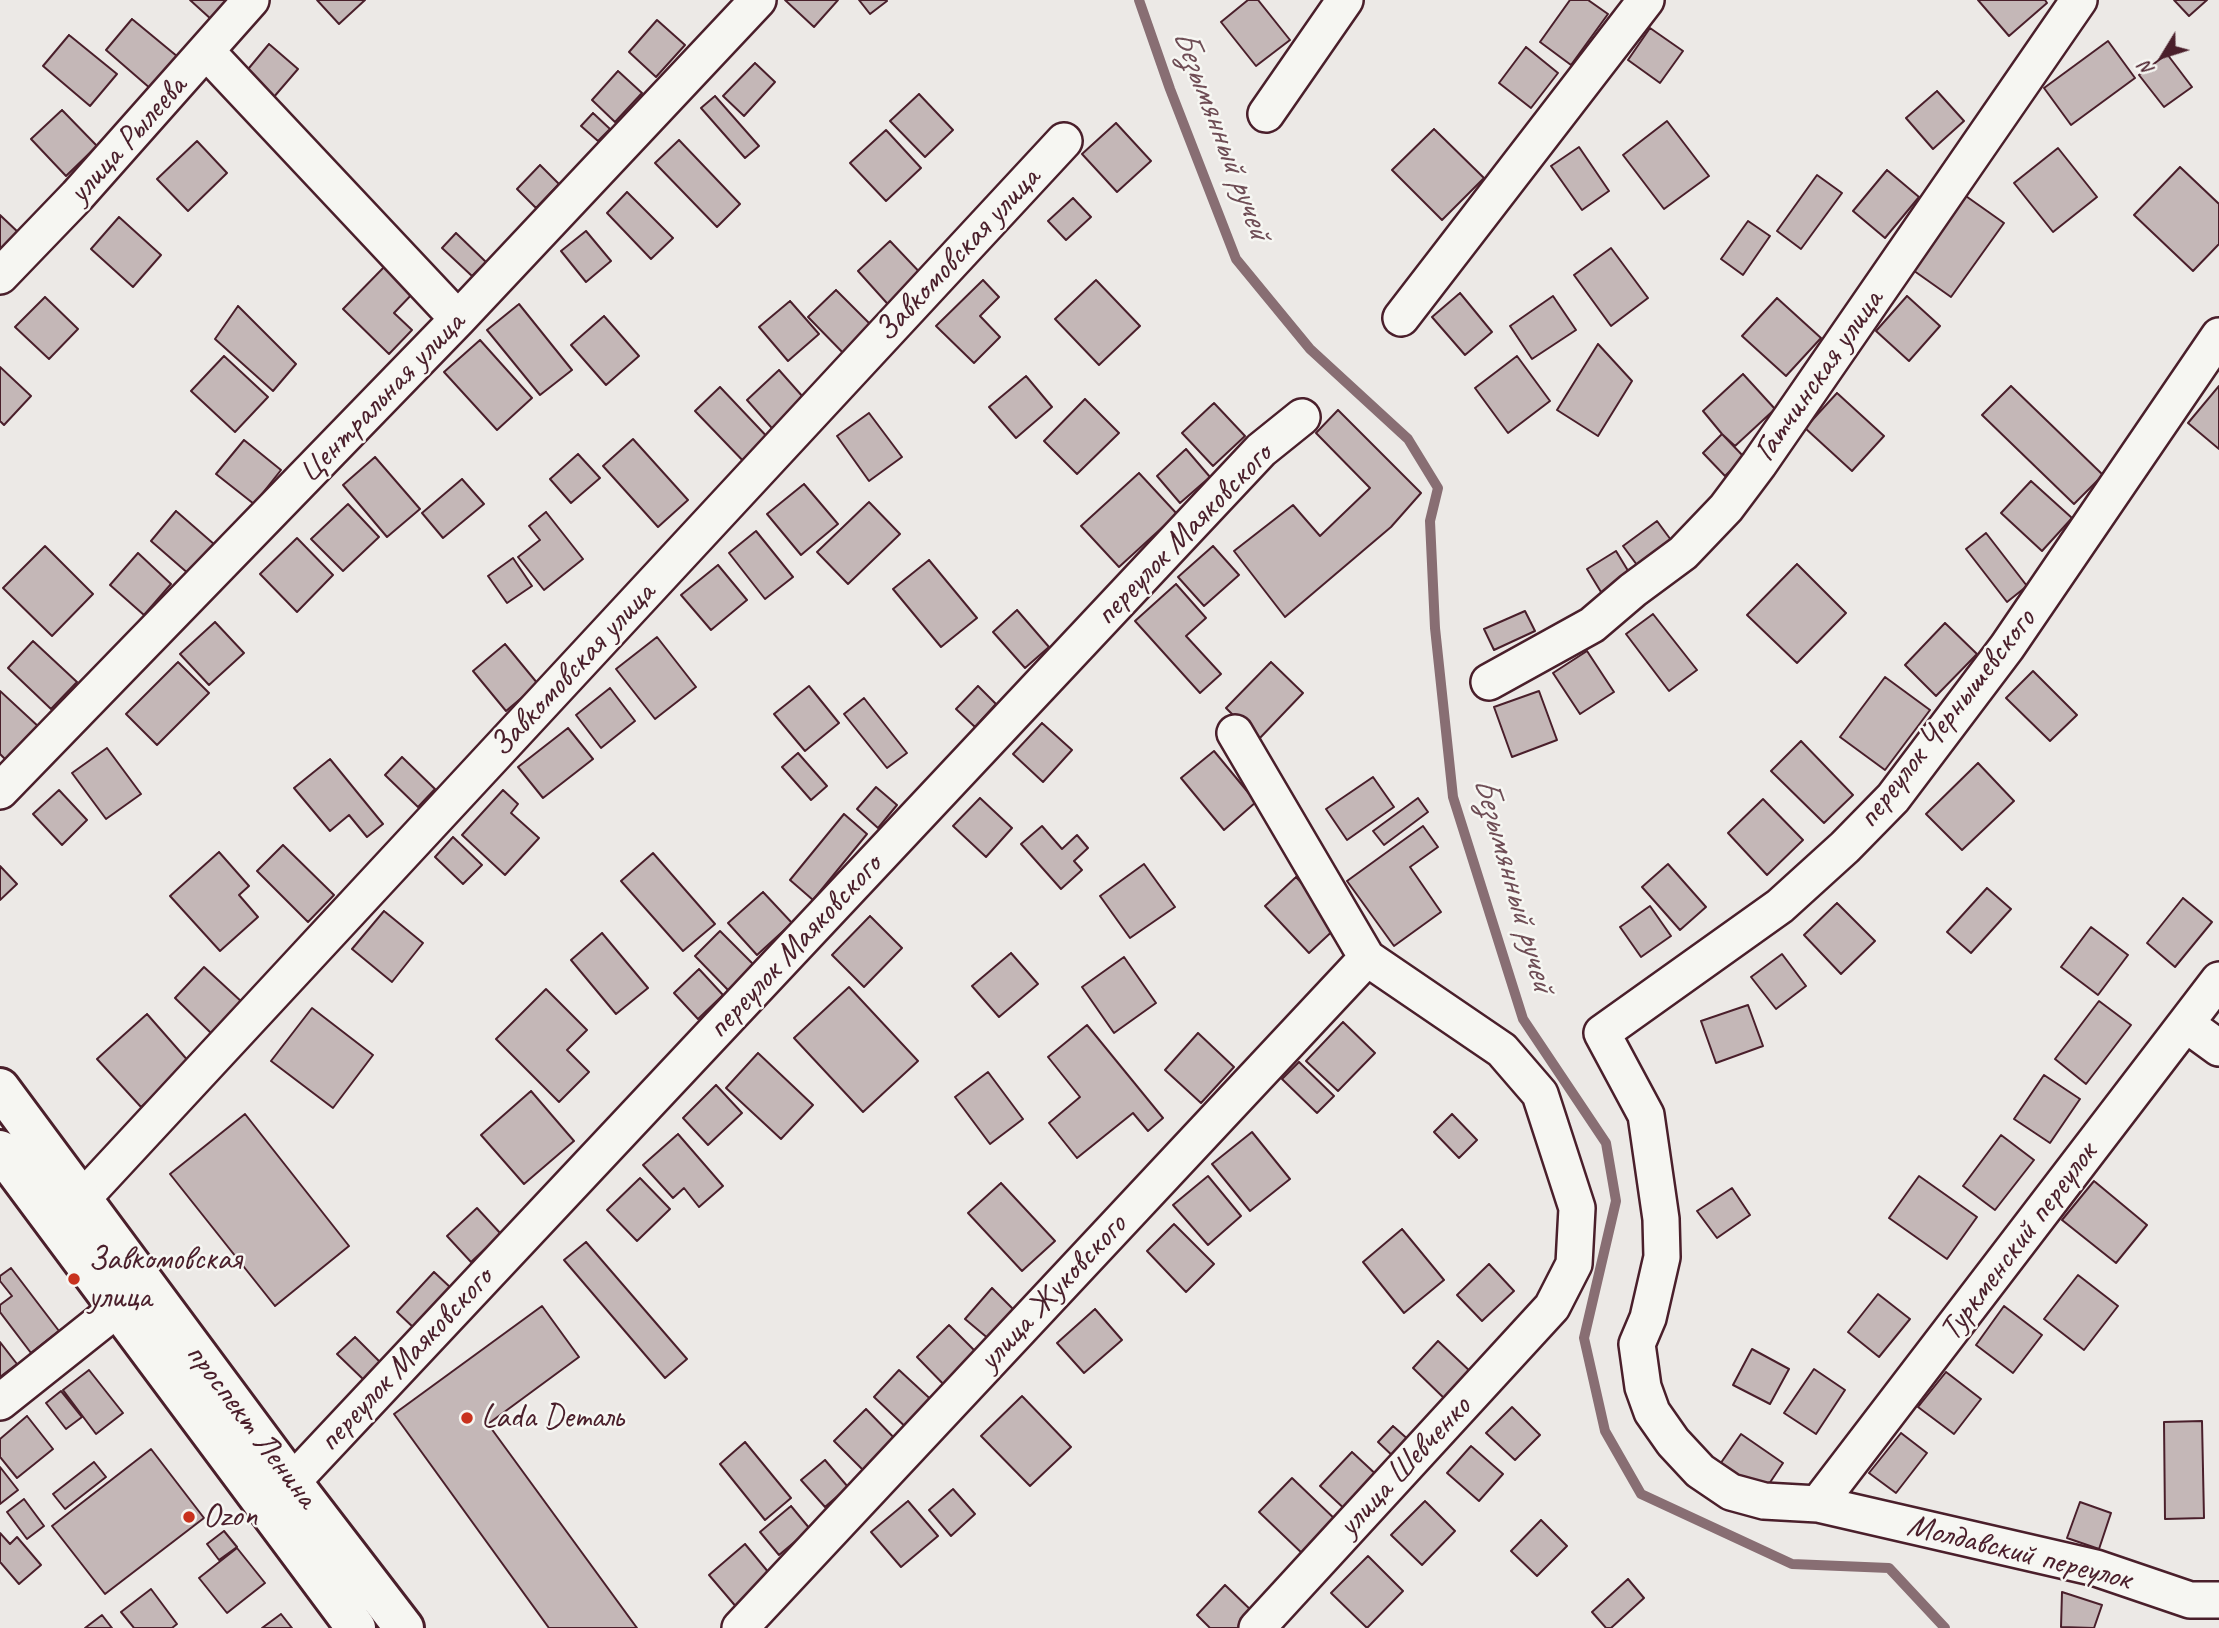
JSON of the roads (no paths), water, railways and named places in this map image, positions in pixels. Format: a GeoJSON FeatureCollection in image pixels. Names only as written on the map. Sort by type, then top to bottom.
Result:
{"type":"FeatureCollection","features":[{"type":"Feature","properties":{"kind":"main road","name":"проспект Ленина"},"geometry":{"type":"LineString","coordinates":[[0,1088],[292,1482],[404,1628]]}},
{"type":"Feature","properties":{"kind":"main road","name":"проспект Ленина"},"geometry":{"type":"LineString","coordinates":[[0,1150],[356,1628]]}},
{"type":"Feature","properties":{"kind":"street","name":"улица Рылеева"},"geometry":{"type":"LineString","coordinates":[[0,276],[77,196],[251,0]]}},
{"type":"Feature","properties":{"kind":"street","name":"Центральная улица"},"geometry":{"type":"LineString","coordinates":[[0,791],[458,319],[758,0]]}},
{"type":"Feature","properties":{"kind":"street"},"geometry":{"type":"LineString","coordinates":[[1266,114],[1345,0]]}},
{"type":"Feature","properties":{"kind":"street"},"geometry":{"type":"LineString","coordinates":[[1401,318],[1646,0]]}},
{"type":"Feature","properties":{"kind":"street","name":"Гатчинская улица"},"geometry":{"type":"LineString","coordinates":[[1489,682],[1592,625],[1683,553],[1726,508],[2079,0]]}},
{"type":"Feature","properties":{"kind":"street"},"geometry":{"type":"LineString","coordinates":[[207,52],[458,319]]}},
{"type":"Feature","properties":{"kind":"street","name":"Завкомовская улица"},"geometry":{"type":"LineString","coordinates":[[82,1199],[1064,141]]}},
{"type":"Feature","properties":{"kind":"street","name":"переулок Чернышевского"},"geometry":{"type":"LineString","coordinates":[[1602,1033],[1780,906],[1846,847],[1893,798],[2007,647],[2219,336]]}},
{"type":"Feature","properties":{"kind":"street","name":"переулок Маяковского"},"geometry":{"type":"LineString","coordinates":[[292,1482],[1261,450],[1302,417]]}},
{"type":"Feature","properties":{"kind":"street"},"geometry":{"type":"LineString","coordinates":[[1235,733],[1367,958]]}},
{"type":"Feature","properties":{"kind":"street","name":"улица Шевченко"},"geometry":{"type":"LineString","coordinates":[[1257,1628],[1552,1307],[1574,1264],[1577,1208],[1540,1094],[1502,1050],[1367,958]]}},
{"type":"Feature","properties":{"kind":"street","name":"улица Жуковского"},"geometry":{"type":"LineString","coordinates":[[740,1628],[1367,958]]}},
{"type":"Feature","properties":{"kind":"street","name":"Туркменский переулок"},"geometry":{"type":"LineString","coordinates":[[1818,1504],[2219,980]]}},
{"type":"Feature","properties":{"kind":"street"},"geometry":{"type":"LineString","coordinates":[[2186,1024],[2219,1048]]}},
{"type":"Feature","properties":{"kind":"street","name":"Молдавский переулок"},"geometry":{"type":"LineString","coordinates":[[1602,1033],[1646,1115],[1661,1219],[1662,1257],[1648,1318],[1637,1344],[1643,1387],[1652,1412],[1673,1442],[1700,1471],[1731,1492],[1764,1501],[1818,1504],[2096,1568],[2201,1609]]}},
{"type":"Feature","properties":{"kind":"street"},"geometry":{"type":"LineString","coordinates":[[0,1402],[118,1308]]}},
{"type":"Feature","properties":{"kind":"waterway","name":"Безымянный ручей"},"geometry":{"type":"LineString","coordinates":[[1139,0],[1170,89],[1236,259],[1310,349],[1408,439],[1438,488],[1430,521],[1435,628],[1453,797],[1523,1019],[1606,1143],[1616,1201],[1584,1338],[1605,1431],[1641,1494],[1792,1564],[1889,1568],[1945,1628]]}},
{"type":"Feature","properties":{"kind":"place","name":"Завкомовская улица"},"geometry":{"type":"Point","coordinates":[74,1279]}},
{"type":"Feature","properties":{"kind":"place","name":"Lada Dеталь"},"geometry":{"type":"Point","coordinates":[467,1418]}},
{"type":"Feature","properties":{"kind":"place","name":"Ozon"},"geometry":{"type":"Point","coordinates":[189,1517]}}]}
